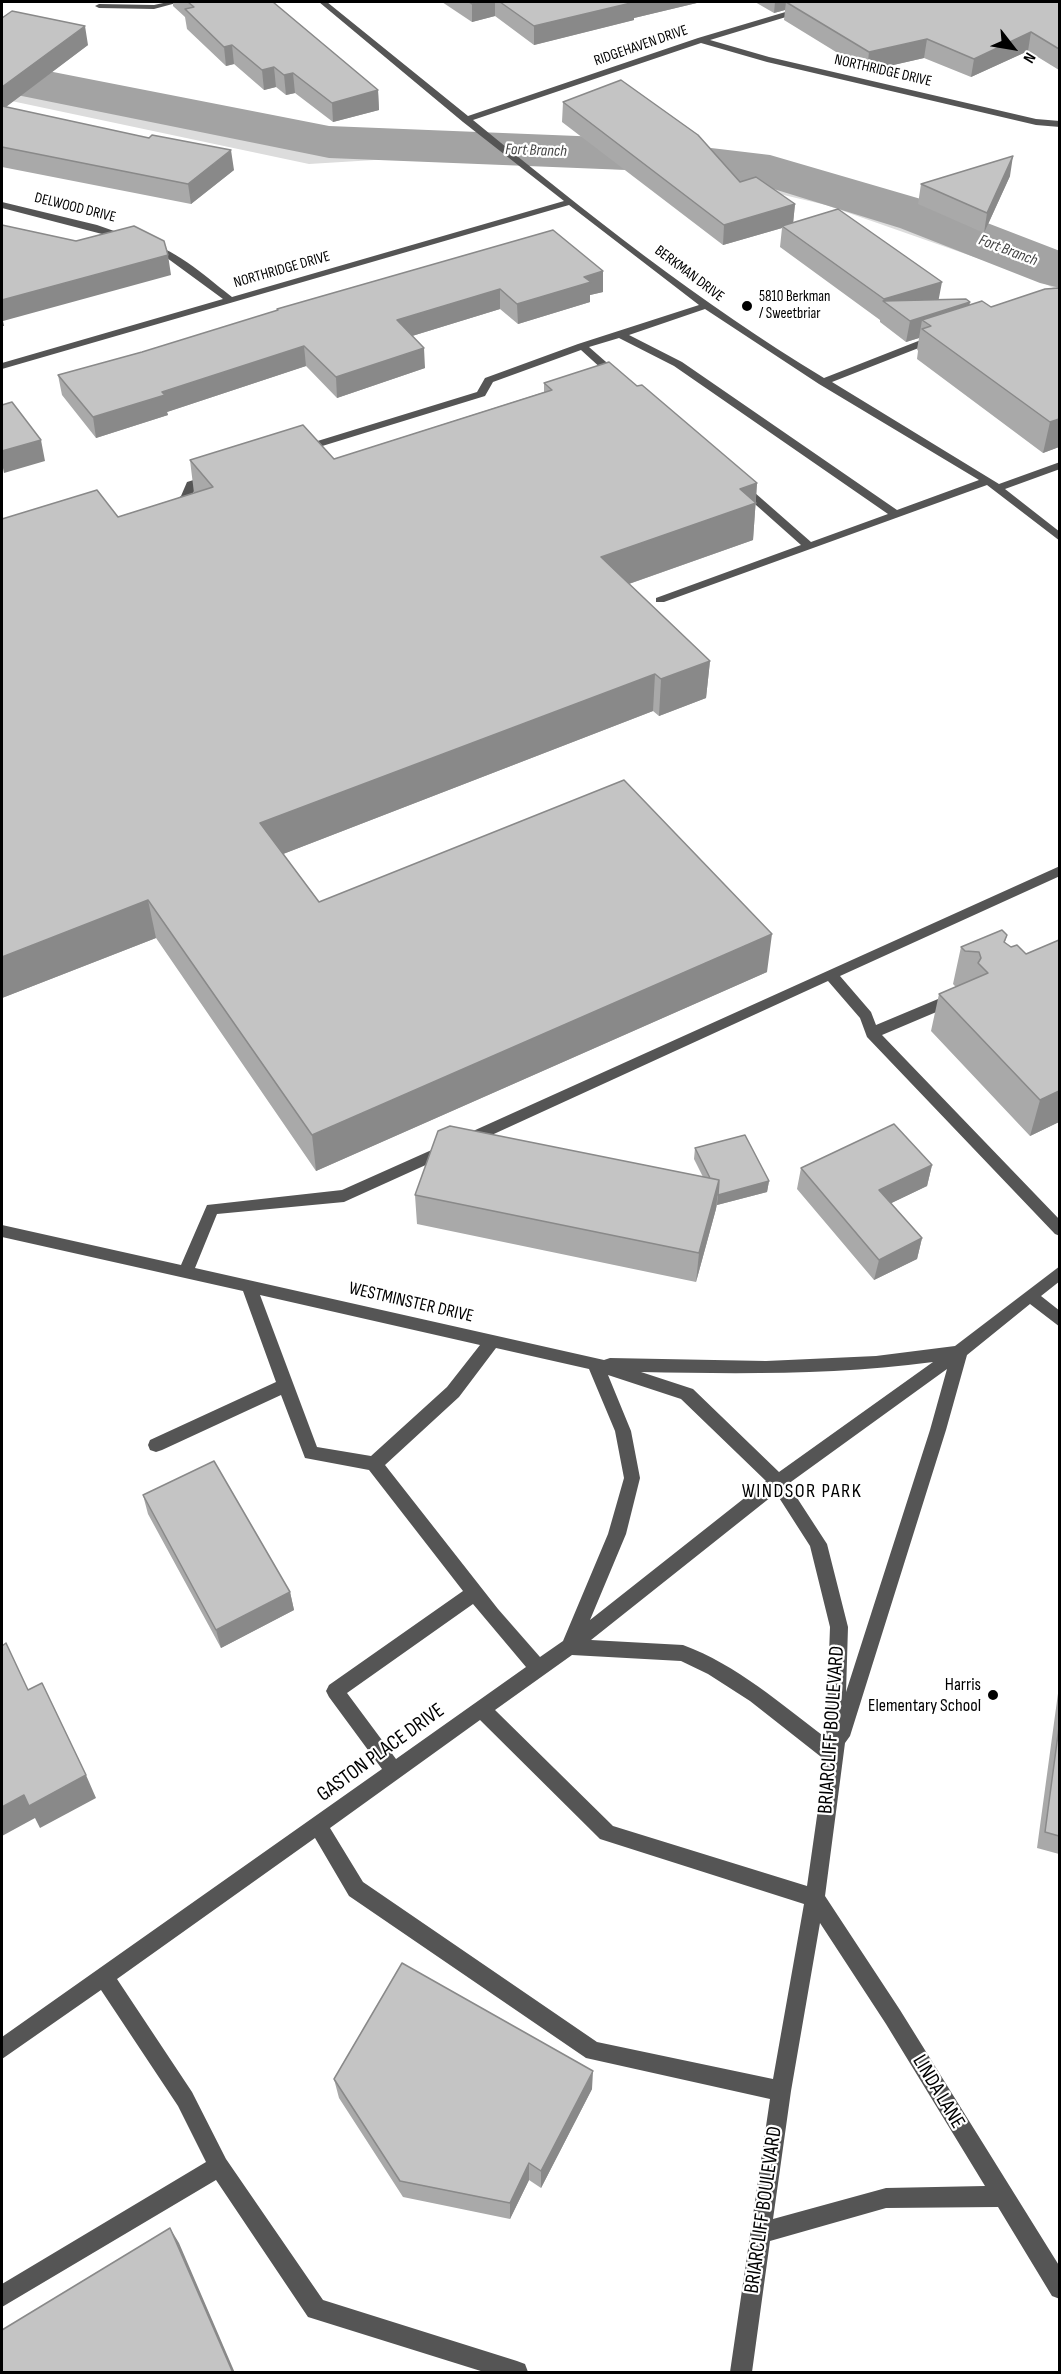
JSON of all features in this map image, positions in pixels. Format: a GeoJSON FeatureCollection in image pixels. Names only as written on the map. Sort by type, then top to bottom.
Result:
{"type":"FeatureCollection","features":[{"type":"Feature","properties":{"kind":"street"},"geometry":{"type":"LineString","coordinates":[[99,6],[154,7],[176,2]]}},
{"type":"Feature","properties":{"kind":"street","name":"BERKMAN DRIVE"},"geometry":{"type":"LineString","coordinates":[[323,2],[486,137],[706,306],[824,382],[999,488],[1059,538]]}},
{"type":"Feature","properties":{"kind":"street","name":"RIDGEHAVEN DRIVE"},"geometry":{"type":"LineString","coordinates":[[466,120],[701,40],[826,2]]}},
{"type":"Feature","properties":{"kind":"street","name":"NORTHRIDGE DRIVE"},"geometry":{"type":"LineString","coordinates":[[701,40],[767,59],[1036,122],[1059,124]]}},
{"type":"Feature","properties":{"kind":"street","name":"NORTHRIDGE DRIVE"},"geometry":{"type":"LineString","coordinates":[[2,366],[571,202]]}},
{"type":"Feature","properties":{"kind":"street","name":"DELWOOD DRIVE"},"geometry":{"type":"LineString","coordinates":[[2,205],[94,227],[133,239],[170,256],[231,301]]}},
{"type":"Feature","properties":{"kind":"street"},"geometry":{"type":"LineString","coordinates":[[291,453],[481,394],[489,380],[582,346],[706,306]]}},
{"type":"Feature","properties":{"kind":"street"},"geometry":{"type":"LineString","coordinates":[[620,334],[678,364],[897,515]]}},
{"type":"Feature","properties":{"kind":"street"},"geometry":{"type":"LineString","coordinates":[[824,382],[913,345],[947,335]]}},
{"type":"Feature","properties":{"kind":"street"},"geometry":{"type":"LineString","coordinates":[[582,346],[629,388]]}},
{"type":"Feature","properties":{"kind":"street"},"geometry":{"type":"LineString","coordinates":[[999,488],[1059,465]]}},
{"type":"Feature","properties":{"kind":"street"},"geometry":{"type":"LineString","coordinates":[[162,512],[181,503],[189,493],[191,484],[224,473]]}},
{"type":"Feature","properties":{"kind":"street"},"geometry":{"type":"LineString","coordinates":[[660,600],[988,481]]}},
{"type":"Feature","properties":{"kind":"street"},"geometry":{"type":"LineString","coordinates":[[737,483],[809,546]]}},
{"type":"Feature","properties":{"kind":"street"},"geometry":{"type":"LineString","coordinates":[[186,1271],[212,1209],[344,1197],[1059,870]]}},
{"type":"Feature","properties":{"kind":"street"},"geometry":{"type":"LineString","coordinates":[[831,975],[866,1016],[872,1033],[1059,1230]]}},
{"type":"Feature","properties":{"kind":"street"},"geometry":{"type":"LineString","coordinates":[[872,1033],[963,994]]}},
{"type":"Feature","properties":{"kind":"street","name":"WESTMINSTER DRIVE"},"geometry":{"type":"LineString","coordinates":[[2,1231],[595,1365],[687,1394],[778,1482]]}},
{"type":"Feature","properties":{"kind":"street"},"geometry":{"type":"LineString","coordinates":[[778,1482],[960,1351],[1059,1272]]}},
{"type":"Feature","properties":{"kind":"street"},"geometry":{"type":"LineString","coordinates":[[248,1285],[311,1453],[374,1464],[474,1593],[539,1669]]}},
{"type":"Feature","properties":{"kind":"street"},"geometry":{"type":"LineString","coordinates":[[1030,1295],[1059,1321]]}},
{"type":"Feature","properties":{"kind":"street"},"geometry":{"type":"LineString","coordinates":[[374,1464],[453,1392],[492,1341]]}},
{"type":"Feature","properties":{"kind":"street"},"geometry":{"type":"LineString","coordinates":[[960,1351],[938,1430],[835,1756],[756,1695],[714,1668],[683,1653],[569,1647],[617,1534],[632,1478],[623,1431],[595,1365],[766,1368],[876,1363],[960,1351]]}},
{"type":"Feature","properties":{"kind":"street"},"geometry":{"type":"LineString","coordinates":[[156,1445],[285,1386]]}},
{"type":"Feature","properties":{"kind":"street","name":"GASTON PLACE DRIVE"},"geometry":{"type":"LineString","coordinates":[[2,2049],[539,1669],[778,1482]]}},
{"type":"Feature","properties":{"kind":"street","name":"BRIARCLIFF BOULEVARD"},"geometry":{"type":"LineString","coordinates":[[741,2373],[781,2091],[815,1898],[835,1756],[839,1627],[818,1544],[778,1482]]}},
{"type":"Feature","properties":{"kind":"street"},"geometry":{"type":"LineString","coordinates":[[394,1771],[335,1690],[474,1593]]}},
{"type":"Feature","properties":{"kind":"street"},"geometry":{"type":"LineString","coordinates":[[481,1709],[607,1833],[815,1898]]}},
{"type":"Feature","properties":{"kind":"street"},"geometry":{"type":"LineString","coordinates":[[318,1826],[357,1889],[593,2051],[781,2091]]}},
{"type":"Feature","properties":{"kind":"street","name":"LINDA LANE"},"geometry":{"type":"LineString","coordinates":[[815,1898],[893,2017],[1059,2288]]}},
{"type":"Feature","properties":{"kind":"street"},"geometry":{"type":"LineString","coordinates":[[104,1977],[185,2099],[219,2166],[316,2309],[518,2373]]}},
{"type":"Feature","properties":{"kind":"street"},"geometry":{"type":"LineString","coordinates":[[2,2295],[219,2166]]}},
{"type":"Feature","properties":{"kind":"street"},"geometry":{"type":"LineString","coordinates":[[761,2233],[886,2198],[1002,2196]]}},
{"type":"Feature","properties":{"kind":"shaded area"},"geometry":{"type":"Polygon","coordinates":[[[2,68],[321,130],[436,138],[431,147],[407,158],[309,164],[2,99],[2,68]]]}},
{"type":"Feature","properties":{"kind":"shaded area"},"geometry":{"type":"Polygon","coordinates":[[[538,136],[779,161],[906,202],[1059,261],[1059,291],[1034,278],[826,205],[695,174],[579,167],[538,136]]]}},
{"type":"Feature","properties":{"kind":"building"},"geometry":{"type":"Polygon","coordinates":[[[188,2],[273,2],[378,90],[332,103],[293,73],[284,75],[274,67],[262,70],[232,45],[224,47],[185,9],[194,7],[188,2]]]}},
{"type":"Feature","properties":{"kind":"building"},"geometry":{"type":"Polygon","coordinates":[[[500,2],[635,2],[534,26],[500,2]]]}},
{"type":"Feature","properties":{"kind":"building"},"geometry":{"type":"Polygon","coordinates":[[[786,2],[1059,2],[1059,49],[1031,32],[974,59],[927,39],[869,52],[786,2]]]}},
{"type":"Feature","properties":{"kind":"building"},"geometry":{"type":"Polygon","coordinates":[[[12,11],[85,26],[2,87],[2,18],[12,11]]]}},
{"type":"Feature","properties":{"kind":"building"},"geometry":{"type":"Polygon","coordinates":[[[621,80],[698,135],[740,182],[756,177],[795,204],[724,225],[563,102],[621,80]]]}},
{"type":"Feature","properties":{"kind":"building"},"geometry":{"type":"Polygon","coordinates":[[[2,106],[149,138],[152,135],[231,150],[188,184],[2,147],[2,106]]]}},
{"type":"Feature","properties":{"kind":"building"},"geometry":{"type":"Polygon","coordinates":[[[1013,156],[987,213],[921,184],[1013,156]]]}},
{"type":"Feature","properties":{"kind":"building"},"geometry":{"type":"Polygon","coordinates":[[[838,209],[942,282],[884,299],[782,226],[838,209]]]}},
{"type":"Feature","properties":{"kind":"building"},"geometry":{"type":"Polygon","coordinates":[[[2,225],[76,241],[134,226],[164,241],[168,255],[2,300],[2,225]]]}},
{"type":"Feature","properties":{"kind":"building"},"geometry":{"type":"Polygon","coordinates":[[[553,230],[603,271],[584,277],[591,282],[517,304],[500,289],[397,320],[424,348],[336,377],[304,346],[162,392],[165,395],[93,417],[58,375],[142,352],[277,309],[553,230]]]}},
{"type":"Feature","properties":{"kind":"building"},"geometry":{"type":"Polygon","coordinates":[[[1059,288],[1059,419],[1050,422],[922,329],[931,326],[922,320],[982,301],[991,307],[1045,289],[1059,288]]]}},
{"type":"Feature","properties":{"kind":"building"},"geometry":{"type":"Polygon","coordinates":[[[966,299],[970,302],[910,321],[883,301],[966,299]]]}},
{"type":"Feature","properties":{"kind":"building"},"geometry":{"type":"Polygon","coordinates":[[[609,362],[637,386],[642,385],[757,483],[740,489],[756,503],[601,557],[710,661],[661,679],[655,674],[260,823],[319,902],[624,780],[772,934],[312,1135],[148,900],[2,957],[2,519],[97,490],[118,517],[213,487],[190,460],[303,425],[334,459],[552,390],[544,383],[609,362]]]}},
{"type":"Feature","properties":{"kind":"building"},"geometry":{"type":"Polygon","coordinates":[[[12,402],[41,440],[2,451],[2,405],[12,402]]]}},
{"type":"Feature","properties":{"kind":"building"},"geometry":{"type":"Polygon","coordinates":[[[1002,930],[1007,935],[1004,942],[1011,947],[1017,945],[1026,954],[1059,940],[1059,1091],[1040,1100],[939,994],[988,973],[978,963],[981,958],[979,952],[965,951],[961,947],[1002,930]]]}},
{"type":"Feature","properties":{"kind":"building"},"geometry":{"type":"Polygon","coordinates":[[[894,1124],[932,1165],[879,1190],[922,1238],[879,1260],[801,1168],[894,1124]]]}},
{"type":"Feature","properties":{"kind":"building"},"geometry":{"type":"Polygon","coordinates":[[[450,1126],[719,1180],[699,1253],[415,1195],[438,1131],[450,1126]]]}},
{"type":"Feature","properties":{"kind":"building"},"geometry":{"type":"Polygon","coordinates":[[[745,1135],[769,1181],[718,1195],[719,1180],[710,1178],[695,1148],[745,1135]]]}},
{"type":"Feature","properties":{"kind":"building"},"geometry":{"type":"Polygon","coordinates":[[[214,1461],[290,1592],[216,1630],[143,1495],[214,1461]]]}},
{"type":"Feature","properties":{"kind":"building"},"geometry":{"type":"Polygon","coordinates":[[[6,1643],[28,1690],[42,1683],[86,1775],[29,1806],[24,1795],[2,1807],[2,1646],[6,1643]]]}},
{"type":"Feature","properties":{"kind":"building"},"geometry":{"type":"Polygon","coordinates":[[[1059,1727],[1059,1836],[1045,1832],[1059,1727]]]}},
{"type":"Feature","properties":{"kind":"building"},"geometry":{"type":"Polygon","coordinates":[[[402,1963],[593,2071],[541,2171],[529,2163],[510,2203],[400,2181],[334,2079],[402,1963]]]}},
{"type":"Feature","properties":{"kind":"building"},"geometry":{"type":"Polygon","coordinates":[[[170,2228],[233,2373],[2,2373],[2,2330],[170,2228]]]}},
{"type":"Feature","properties":{"kind":"waterway","name":"Fort Branch"},"geometry":{"type":"LineString","coordinates":[[2,77],[329,142],[627,154],[770,171],[919,216],[1060,271]]}},
{"type":"Feature","properties":{"kind":"place","name":"5810 Berkman / Sweetbriar"},"geometry":{"type":"Point","coordinates":[747,306]}},
{"type":"Feature","properties":{"kind":"place","name":"Harris Elementary School"},"geometry":{"type":"Point","coordinates":[993,1695]}},
{"type":"Feature","properties":{"kind":"district","name":"WINDSOR PARK"},"geometry":{"type":"Point","coordinates":[802,1492]}}]}
